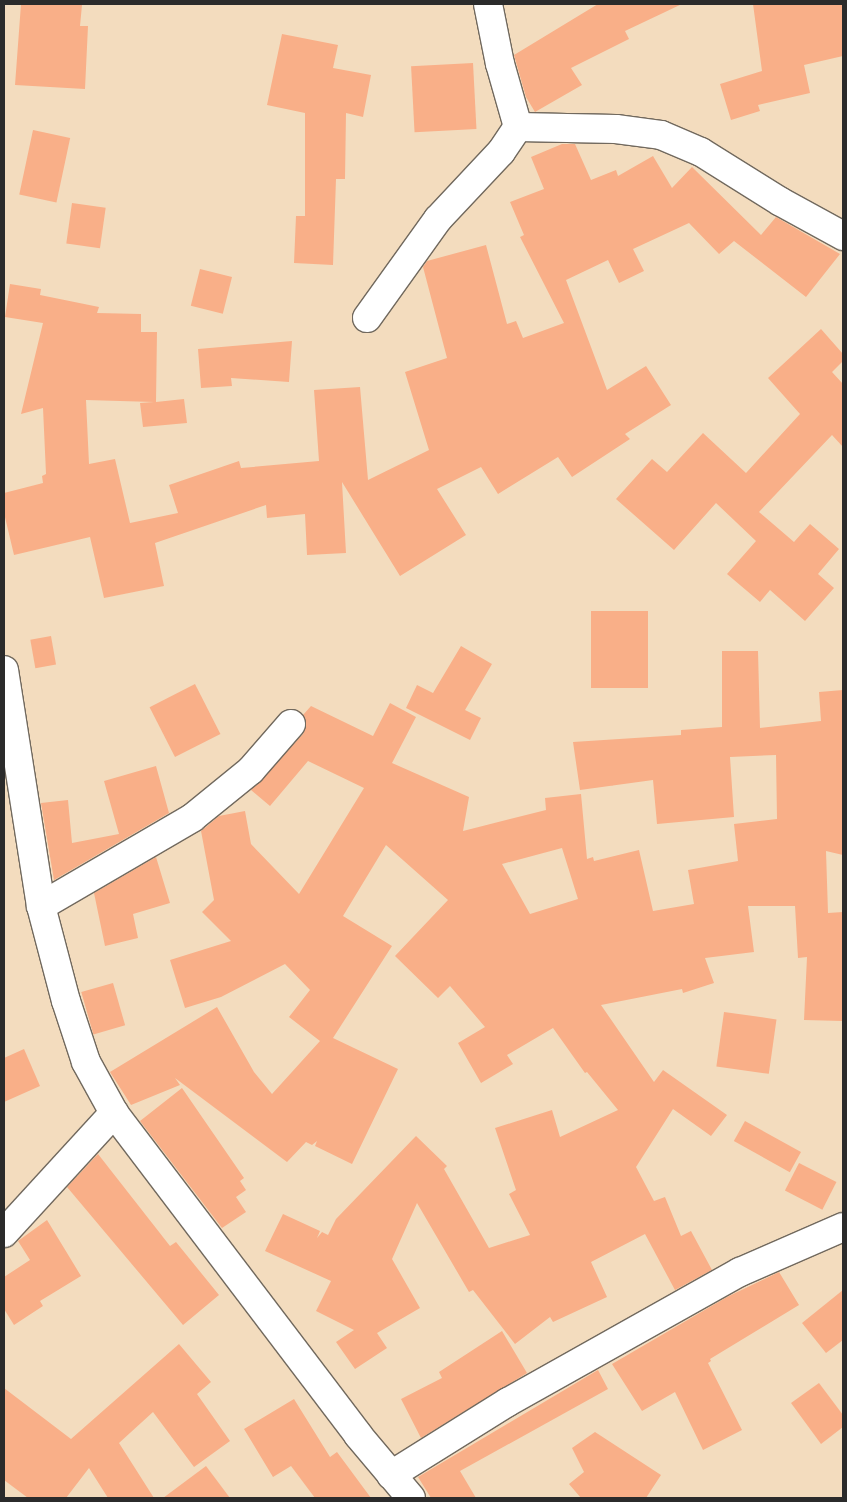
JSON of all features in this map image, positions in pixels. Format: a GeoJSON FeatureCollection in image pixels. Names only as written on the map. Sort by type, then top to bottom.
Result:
{"type":"FeatureCollection","features":[{"type":"Feature","properties":{"kind":"street"},"geometry":{"type":"LineString","coordinates":[[488,4],[500,64],[518,127]]}},
{"type":"Feature","properties":{"kind":"street"},"geometry":{"type":"LineString","coordinates":[[518,127],[616,129],[661,136],[701,152],[781,202],[843,236]]}},
{"type":"Feature","properties":{"kind":"street"},"geometry":{"type":"LineString","coordinates":[[367,318],[438,219],[501,152],[518,127]]}},
{"type":"Feature","properties":{"kind":"street"},"geometry":{"type":"LineString","coordinates":[[5,684],[41,906],[66,1001],[86,1062],[114,1113],[411,1498]]}},
{"type":"Feature","properties":{"kind":"street"},"geometry":{"type":"LineString","coordinates":[[41,906],[192,818],[251,770],[291,724]]}},
{"type":"Feature","properties":{"kind":"street"},"geometry":{"type":"LineString","coordinates":[[4,1233],[114,1113]]}},
{"type":"Feature","properties":{"kind":"street"},"geometry":{"type":"LineString","coordinates":[[391,1474],[508,1402],[740,1272],[843,1227]]}},
{"type":"Feature","properties":{"kind":"building"},"geometry":{"type":"Polygon","coordinates":[[[21,4],[82,5],[80,26],[88,26],[85,89],[15,85],[21,4]]]}},
{"type":"Feature","properties":{"kind":"building"},"geometry":{"type":"Polygon","coordinates":[[[598,4],[682,4],[625,31],[629,39],[571,68],[582,85],[535,112],[526,97],[514,55],[598,4]]]}},
{"type":"Feature","properties":{"kind":"building"},"geometry":{"type":"Polygon","coordinates":[[[753,4],[843,4],[843,56],[804,65],[810,93],[758,105],[760,111],[731,120],[720,84],[762,71],[753,4]]]}},
{"type":"Feature","properties":{"kind":"building"},"geometry":{"type":"Polygon","coordinates":[[[282,34],[338,45],[333,68],[371,75],[363,117],[346,113],[345,179],[336,179],[333,265],[294,263],[296,216],[305,216],[305,113],[267,105],[282,34]]]}},
{"type":"Feature","properties":{"kind":"building"},"geometry":{"type":"Polygon","coordinates":[[[473,63],[476,129],[415,132],[411,66],[473,63]]]}},
{"type":"Feature","properties":{"kind":"building"},"geometry":{"type":"Polygon","coordinates":[[[33,130],[70,138],[56,202],[19,195],[33,130]]]}},
{"type":"Feature","properties":{"kind":"building"},"geometry":{"type":"Polygon","coordinates":[[[562,144],[575,144],[591,180],[616,170],[618,176],[653,156],[672,188],[692,167],[761,235],[776,217],[840,254],[806,297],[734,241],[719,254],[689,223],[633,249],[644,271],[619,283],[608,260],[566,280],[607,390],[646,366],[671,405],[625,434],[630,439],[572,477],[558,457],[498,494],[481,467],[437,489],[466,535],[400,576],[342,482],[346,553],[307,555],[305,514],[267,518],[266,505],[155,543],[164,586],[104,598],[90,537],[14,555],[4,513],[4,493],[43,483],[42,476],[46,474],[43,408],[21,414],[43,323],[5,317],[10,284],[41,289],[40,295],[99,307],[97,313],[141,314],[141,332],[157,332],[156,402],[184,399],[187,423],[143,427],[140,403],[154,402],[86,400],[89,464],[115,459],[130,523],[178,513],[169,485],[239,461],[241,468],[319,461],[314,390],[360,387],[368,480],[429,450],[405,372],[447,358],[423,267],[427,261],[486,245],[507,324],[516,321],[523,338],[564,323],[520,237],[524,235],[510,202],[544,189],[531,157],[562,144]]]}},
{"type":"Feature","properties":{"kind":"building"},"geometry":{"type":"Polygon","coordinates":[[[72,203],[106,208],[100,248],[66,244],[72,203]]]}},
{"type":"Feature","properties":{"kind":"building"},"geometry":{"type":"Polygon","coordinates":[[[200,269],[232,277],[223,314],[191,306],[200,269]]]}},
{"type":"Feature","properties":{"kind":"building"},"geometry":{"type":"Polygon","coordinates":[[[821,329],[843,354],[843,361],[832,372],[843,384],[843,447],[832,435],[759,512],[794,542],[810,524],[839,549],[818,574],[834,588],[805,621],[770,590],[760,602],[727,574],[756,541],[716,503],[674,550],[616,499],[652,459],[667,472],[703,433],[746,473],[800,414],[768,378],[821,329]]]}},
{"type":"Feature","properties":{"kind":"building"},"geometry":{"type":"Polygon","coordinates":[[[292,341],[289,382],[231,378],[232,386],[201,388],[198,349],[292,341]]]}},
{"type":"Feature","properties":{"kind":"building"},"geometry":{"type":"Polygon","coordinates":[[[591,611],[648,611],[648,688],[591,688],[591,611]]]}},
{"type":"Feature","properties":{"kind":"building"},"geometry":{"type":"Polygon","coordinates":[[[51,636],[56,665],[35,668],[30,640],[51,636]]]}},
{"type":"Feature","properties":{"kind":"building"},"geometry":{"type":"Polygon","coordinates":[[[461,646],[492,664],[465,710],[481,718],[470,740],[406,708],[417,685],[433,693],[461,646]]]}},
{"type":"Feature","properties":{"kind":"building"},"geometry":{"type":"Polygon","coordinates":[[[722,651],[758,651],[760,728],[821,721],[819,692],[843,690],[843,855],[826,851],[828,913],[843,912],[843,1021],[804,1020],[807,957],[798,958],[795,906],[748,906],[754,952],[705,958],[714,983],[683,993],[682,989],[601,1005],[654,1082],[663,1070],[727,1115],[711,1136],[673,1109],[636,1167],[654,1201],[665,1197],[681,1236],[691,1231],[712,1270],[675,1290],[645,1234],[591,1262],[607,1297],[553,1322],[550,1317],[515,1344],[473,1290],[469,1292],[417,1203],[392,1259],[420,1308],[377,1333],[387,1348],[355,1369],[336,1342],[354,1330],[316,1311],[331,1281],[265,1251],[283,1214],[320,1231],[317,1238],[322,1232],[328,1235],[336,1219],[416,1136],[447,1166],[444,1169],[489,1248],[530,1235],[509,1194],[516,1190],[495,1128],[552,1110],[560,1137],[618,1110],[587,1072],[585,1073],[553,1028],[507,1055],[513,1064],[481,1083],[458,1043],[485,1027],[450,986],[438,998],[395,956],[448,900],[386,845],[343,916],[392,946],[333,1038],[398,1069],[352,1164],[315,1146],[317,1141],[312,1145],[306,1142],[287,1162],[175,1078],[180,1085],[131,1105],[110,1072],[217,1007],[254,1072],[272,1094],[320,1041],[289,1017],[310,990],[285,964],[221,997],[185,1008],[170,960],[231,941],[202,912],[214,900],[201,831],[219,816],[245,811],[251,844],[299,894],[364,788],[308,761],[270,806],[251,790],[303,734],[306,726],[303,715],[311,706],[373,736],[390,703],[416,717],[392,763],[469,797],[463,831],[546,810],[545,798],[581,794],[587,859],[593,857],[594,861],[639,850],[653,911],[694,904],[688,870],[738,861],[734,824],[777,819],[776,755],[730,757],[734,817],[657,824],[653,780],[580,790],[573,742],[681,735],[681,730],[722,727],[722,651]],[[562,848],[502,864],[530,914],[578,899],[562,848]]]}},
{"type":"Feature","properties":{"kind":"building"},"geometry":{"type":"Polygon","coordinates":[[[195,684],[220,734],[175,757],[150,707],[195,684]]]}},
{"type":"Feature","properties":{"kind":"building"},"geometry":{"type":"Polygon","coordinates":[[[156,766],[169,813],[54,880],[41,803],[68,800],[72,843],[119,834],[104,781],[156,766]]]}},
{"type":"Feature","properties":{"kind":"building"},"geometry":{"type":"Polygon","coordinates":[[[156,857],[170,903],[133,914],[138,938],[105,946],[94,893],[156,857]]]}},
{"type":"Feature","properties":{"kind":"building"},"geometry":{"type":"Polygon","coordinates":[[[113,983],[125,1025],[93,1034],[81,992],[113,983]]]}},
{"type":"Feature","properties":{"kind":"building"},"geometry":{"type":"Polygon","coordinates":[[[724,1012],[776,1019],[769,1074],[716,1066],[724,1012]]]}},
{"type":"Feature","properties":{"kind":"building"},"geometry":{"type":"Polygon","coordinates":[[[24,1049],[40,1086],[4,1102],[4,1058],[24,1049]]]}},
{"type":"Feature","properties":{"kind":"building"},"geometry":{"type":"Polygon","coordinates":[[[182,1088],[244,1178],[240,1181],[246,1190],[236,1197],[246,1212],[222,1228],[140,1121],[182,1088]]]}},
{"type":"Feature","properties":{"kind":"building"},"geometry":{"type":"Polygon","coordinates":[[[745,1121],[801,1152],[790,1172],[734,1141],[745,1121]]]}},
{"type":"Feature","properties":{"kind":"building"},"geometry":{"type":"Polygon","coordinates":[[[98,1154],[170,1246],[176,1242],[219,1295],[183,1325],[67,1187],[98,1154]]]}},
{"type":"Feature","properties":{"kind":"building"},"geometry":{"type":"Polygon","coordinates":[[[799,1163],[836,1182],[822,1210],[785,1191],[799,1163]]]}},
{"type":"Feature","properties":{"kind":"building"},"geometry":{"type":"Polygon","coordinates":[[[47,1220],[81,1276],[40,1301],[43,1306],[14,1325],[4,1309],[4,1277],[30,1260],[18,1241],[47,1220]]]}},
{"type":"Feature","properties":{"kind":"building"},"geometry":{"type":"Polygon","coordinates":[[[779,1272],[799,1305],[710,1359],[711,1361],[708,1363],[742,1430],[703,1450],[675,1392],[642,1411],[612,1364],[727,1297],[779,1272]]]}},
{"type":"Feature","properties":{"kind":"building"},"geometry":{"type":"Polygon","coordinates":[[[843,1290],[843,1340],[826,1353],[802,1323],[843,1290]]]}},
{"type":"Feature","properties":{"kind":"building"},"geometry":{"type":"Polygon","coordinates":[[[502,1331],[527,1373],[421,1438],[401,1399],[442,1378],[439,1372],[502,1331]]]}},
{"type":"Feature","properties":{"kind":"building"},"geometry":{"type":"Polygon","coordinates":[[[179,1344],[211,1382],[197,1394],[230,1441],[194,1467],[153,1412],[119,1443],[154,1498],[108,1498],[89,1468],[66,1498],[28,1498],[4,1480],[4,1388],[71,1439],[179,1344]]]}},
{"type":"Feature","properties":{"kind":"building"},"geometry":{"type":"Polygon","coordinates":[[[598,1370],[608,1389],[460,1471],[476,1498],[431,1498],[418,1477],[598,1370]]]}},
{"type":"Feature","properties":{"kind":"building"},"geometry":{"type":"Polygon","coordinates":[[[819,1383],[843,1415],[843,1427],[821,1444],[791,1403],[819,1383]]]}},
{"type":"Feature","properties":{"kind":"building"},"geometry":{"type":"Polygon","coordinates":[[[294,1399],[330,1457],[337,1452],[371,1498],[315,1498],[291,1466],[273,1477],[244,1429],[294,1399]]]}},
{"type":"Feature","properties":{"kind":"building"},"geometry":{"type":"Polygon","coordinates":[[[595,1432],[661,1475],[646,1498],[581,1498],[569,1484],[584,1472],[572,1448],[595,1432]]]}},
{"type":"Feature","properties":{"kind":"building"},"geometry":{"type":"Polygon","coordinates":[[[206,1466],[230,1498],[163,1498],[206,1466]]]}}]}
